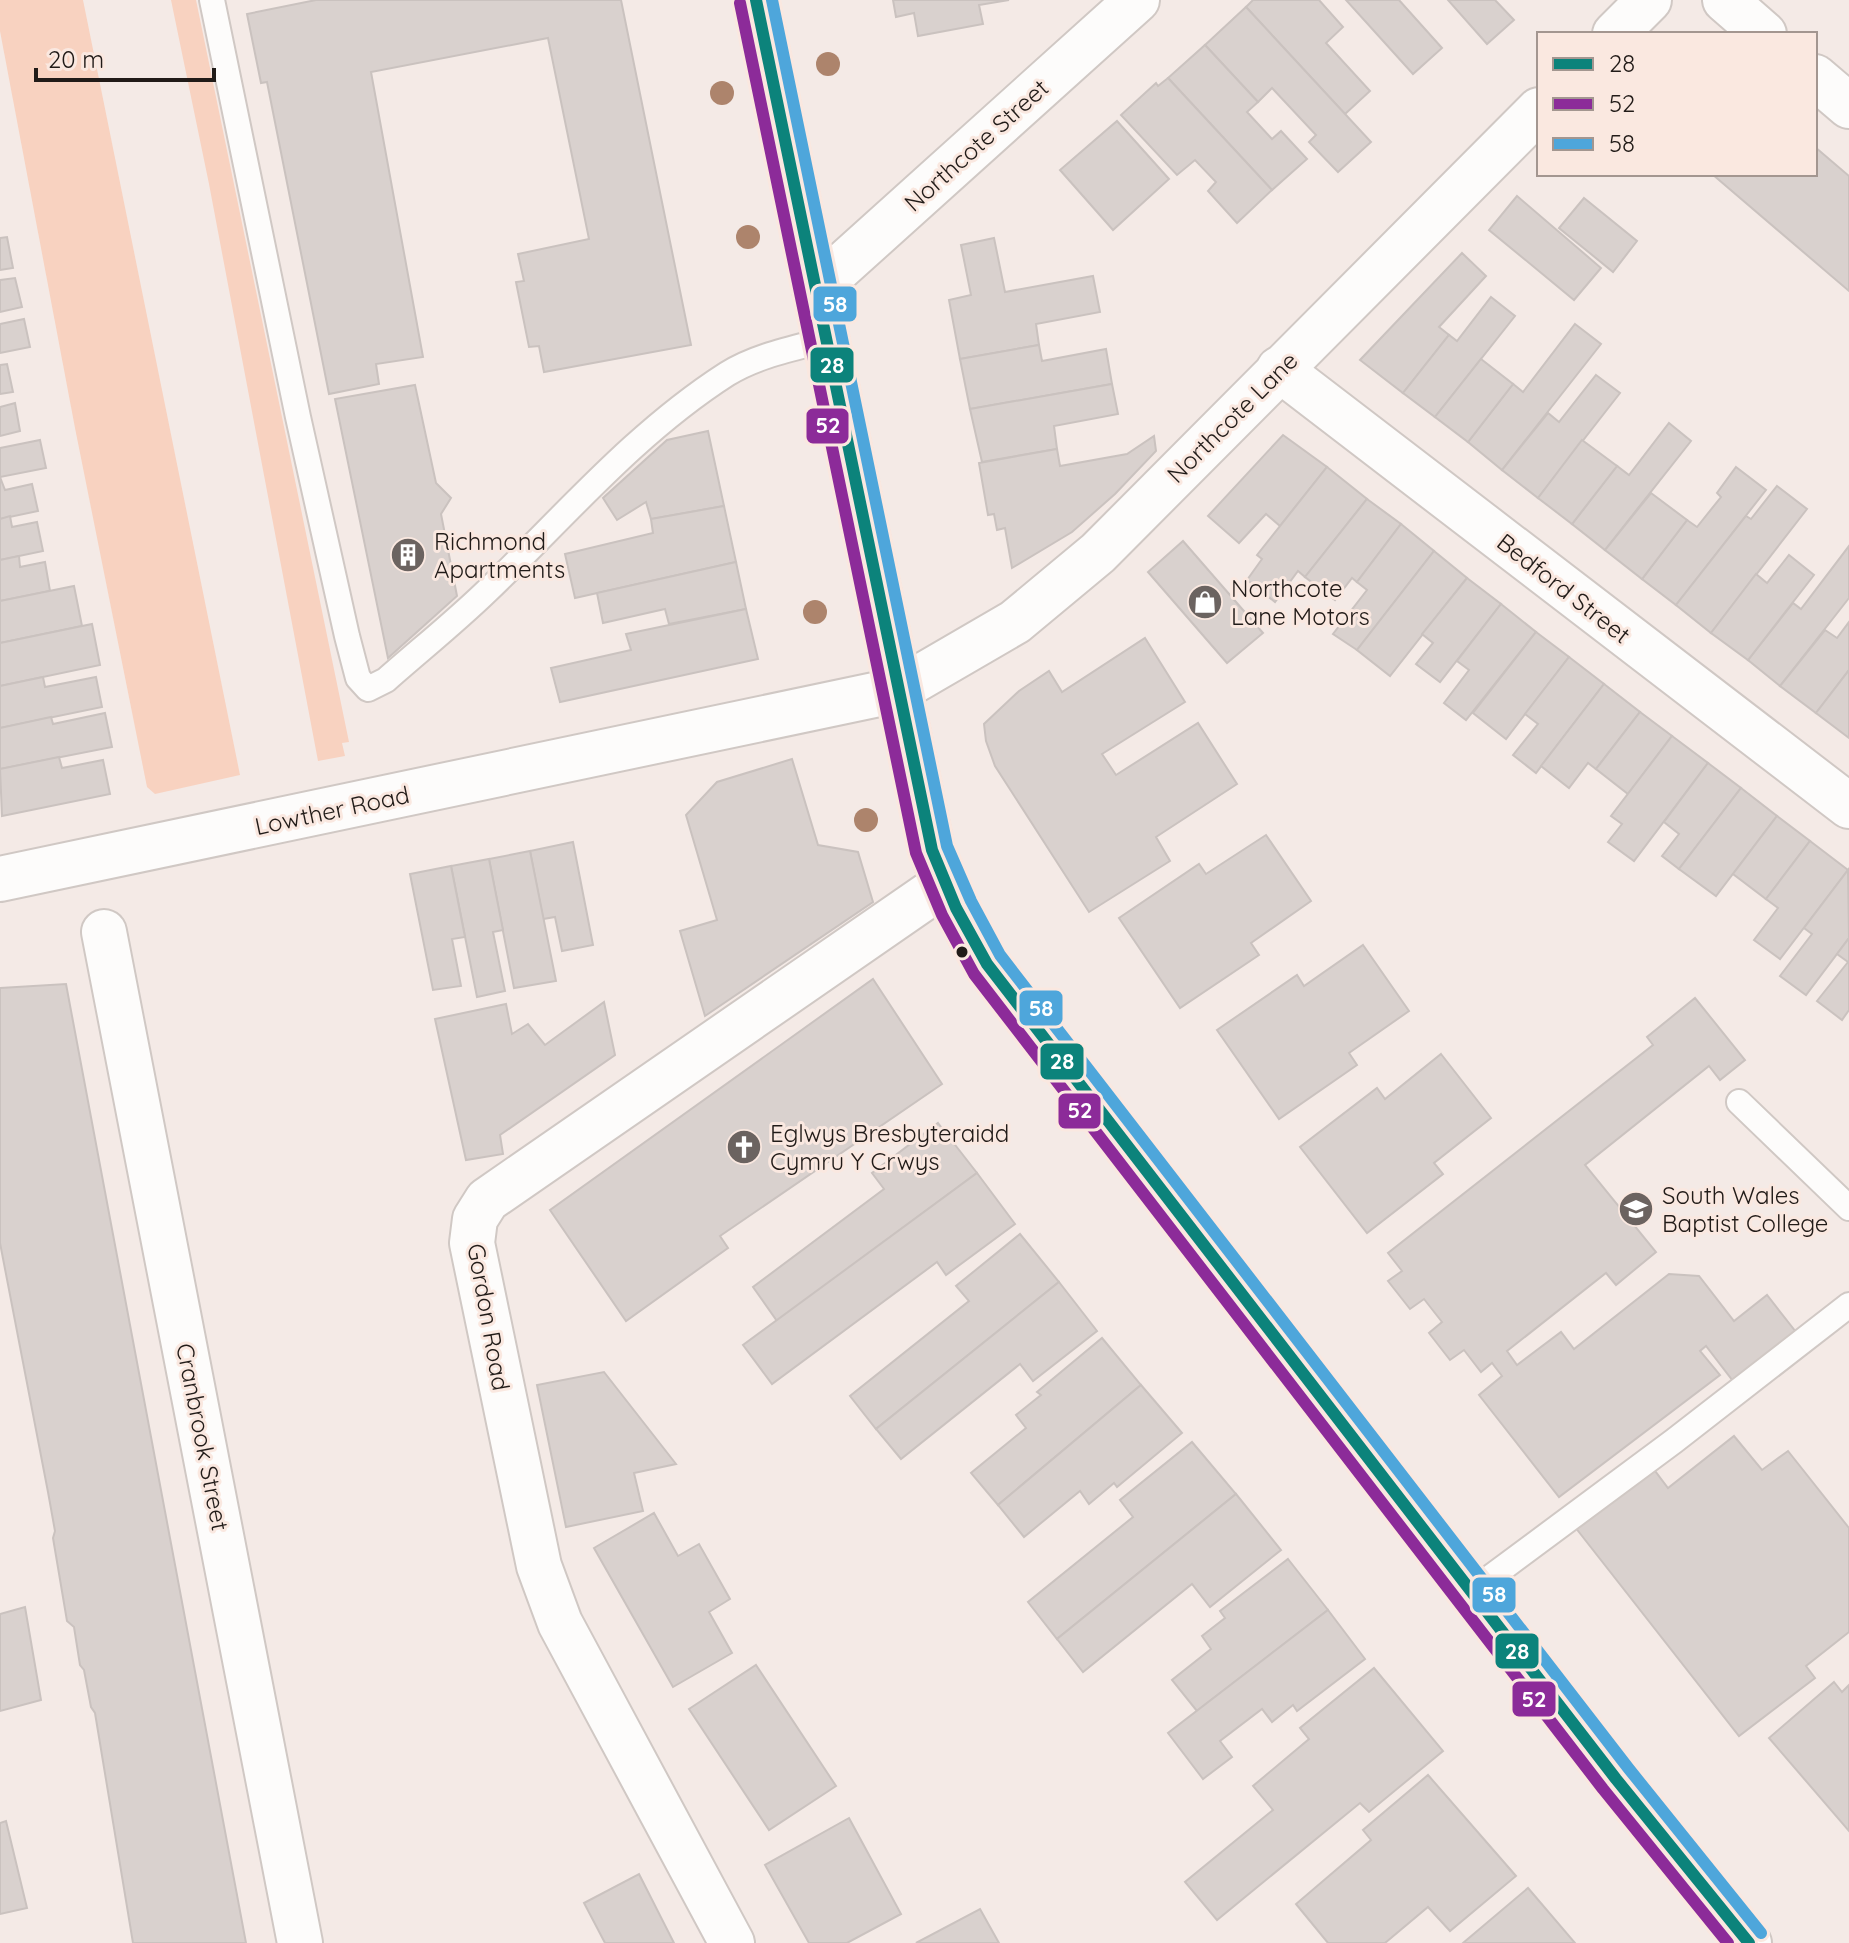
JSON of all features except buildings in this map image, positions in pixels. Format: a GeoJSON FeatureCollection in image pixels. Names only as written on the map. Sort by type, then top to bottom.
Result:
{"type":"FeatureCollection","features":[{"type":"Feature","properties":{"kind":"street"},"geometry":{"type":"LineString","coordinates":[[756,0],[932,850],[944,884],[987,964],[1616,1779],[1749,1943]]}},
{"type":"Feature","properties":{"kind":"street","name":"Northcote Street"},"geometry":{"type":"LineString","coordinates":[[815,290],[1137,0]]}},
{"type":"Feature","properties":{"kind":"street"},"geometry":{"type":"LineString","coordinates":[[1617,32],[1649,0]]}},
{"type":"Feature","properties":{"kind":"street"},"geometry":{"type":"LineString","coordinates":[[1725,0],[1762,32]]}},
{"type":"Feature","properties":{"kind":"street"},"geometry":{"type":"LineString","coordinates":[[1817,79],[1849,106]]}},
{"type":"Feature","properties":{"kind":"street","name":"Northcote Lane"},"geometry":{"type":"LineString","coordinates":[[898,690],[1015,622],[1098,553],[1537,112]]}},
{"type":"Feature","properties":{"kind":"street","name":"Bedford Street"},"geometry":{"type":"LineString","coordinates":[[1279,369],[1849,806]]}},
{"type":"Feature","properties":{"kind":"street","name":"Lowther Road"},"geometry":{"type":"LineString","coordinates":[[0,879],[898,690]]}},
{"type":"Feature","properties":{"kind":"street","name":"Gordon Road"},"geometry":{"type":"LineString","coordinates":[[732,1943],[560,1623],[539,1566],[472,1243],[475,1219],[487,1200],[944,884]]}},
{"type":"Feature","properties":{"kind":"street","name":"Cranbrook Street"},"geometry":{"type":"LineString","coordinates":[[104,932],[300,1943]]}},
{"type":"Feature","properties":{"kind":"lane"},"geometry":{"type":"LineString","coordinates":[[212,0],[298,417],[347,636],[358,678],[368,689],[386,680],[485,593],[649,430],[738,368],[760,358],[825,340]]}},
{"type":"Feature","properties":{"kind":"lane"},"geometry":{"type":"LineString","coordinates":[[1739,1102],[1849,1208]]}},
{"type":"Feature","properties":{"kind":"lane"},"geometry":{"type":"LineString","coordinates":[[1472,1591],[1674,1441],[1849,1305]]}},
{"type":"Feature","properties":{"kind":"shaded area"},"geometry":{"type":"Polygon","coordinates":[[[0,0],[83,0],[240,775],[155,794],[147,787],[0,31],[0,0]]]}},
{"type":"Feature","properties":{"kind":"shaded area"},"geometry":{"type":"Polygon","coordinates":[[[171,0],[196,0],[349,742],[342,743],[345,756],[318,761],[209,184],[171,0]]]}},
{"type":"Feature","properties":{"kind":"transit line","name":"28"},"geometry":{"type":"LineString","coordinates":[[756,0],[932,850],[956,908],[987,964],[1616,1779],[1749,1943]]}},
{"type":"Feature","properties":{"kind":"transit line","name":"58"},"geometry":{"type":"LineString","coordinates":[[772,0],[947,846],[971,901],[1000,955],[1629,1769],[1761,1933]]}},
{"type":"Feature","properties":{"kind":"transit line","name":"52"},"geometry":{"type":"LineString","coordinates":[[740,3],[916,853],[942,915],[974,974],[1603,1789],[1728,1943]]}},
{"type":"Feature","properties":{"kind":"place","name":"Richmond Apartments"},"geometry":{"type":"Point","coordinates":[408,555]}},
{"type":"Feature","properties":{"kind":"place","name":"Northcote Lane Motors"},"geometry":{"type":"Point","coordinates":[1205,602]}},
{"type":"Feature","properties":{"kind":"place","name":"Eglwys Bresbyteraidd Cymru Y Crwys"},"geometry":{"type":"Point","coordinates":[744,1147]}},
{"type":"Feature","properties":{"kind":"place","name":"South Wales Baptist College"},"geometry":{"type":"Point","coordinates":[1636,1209]}}]}
